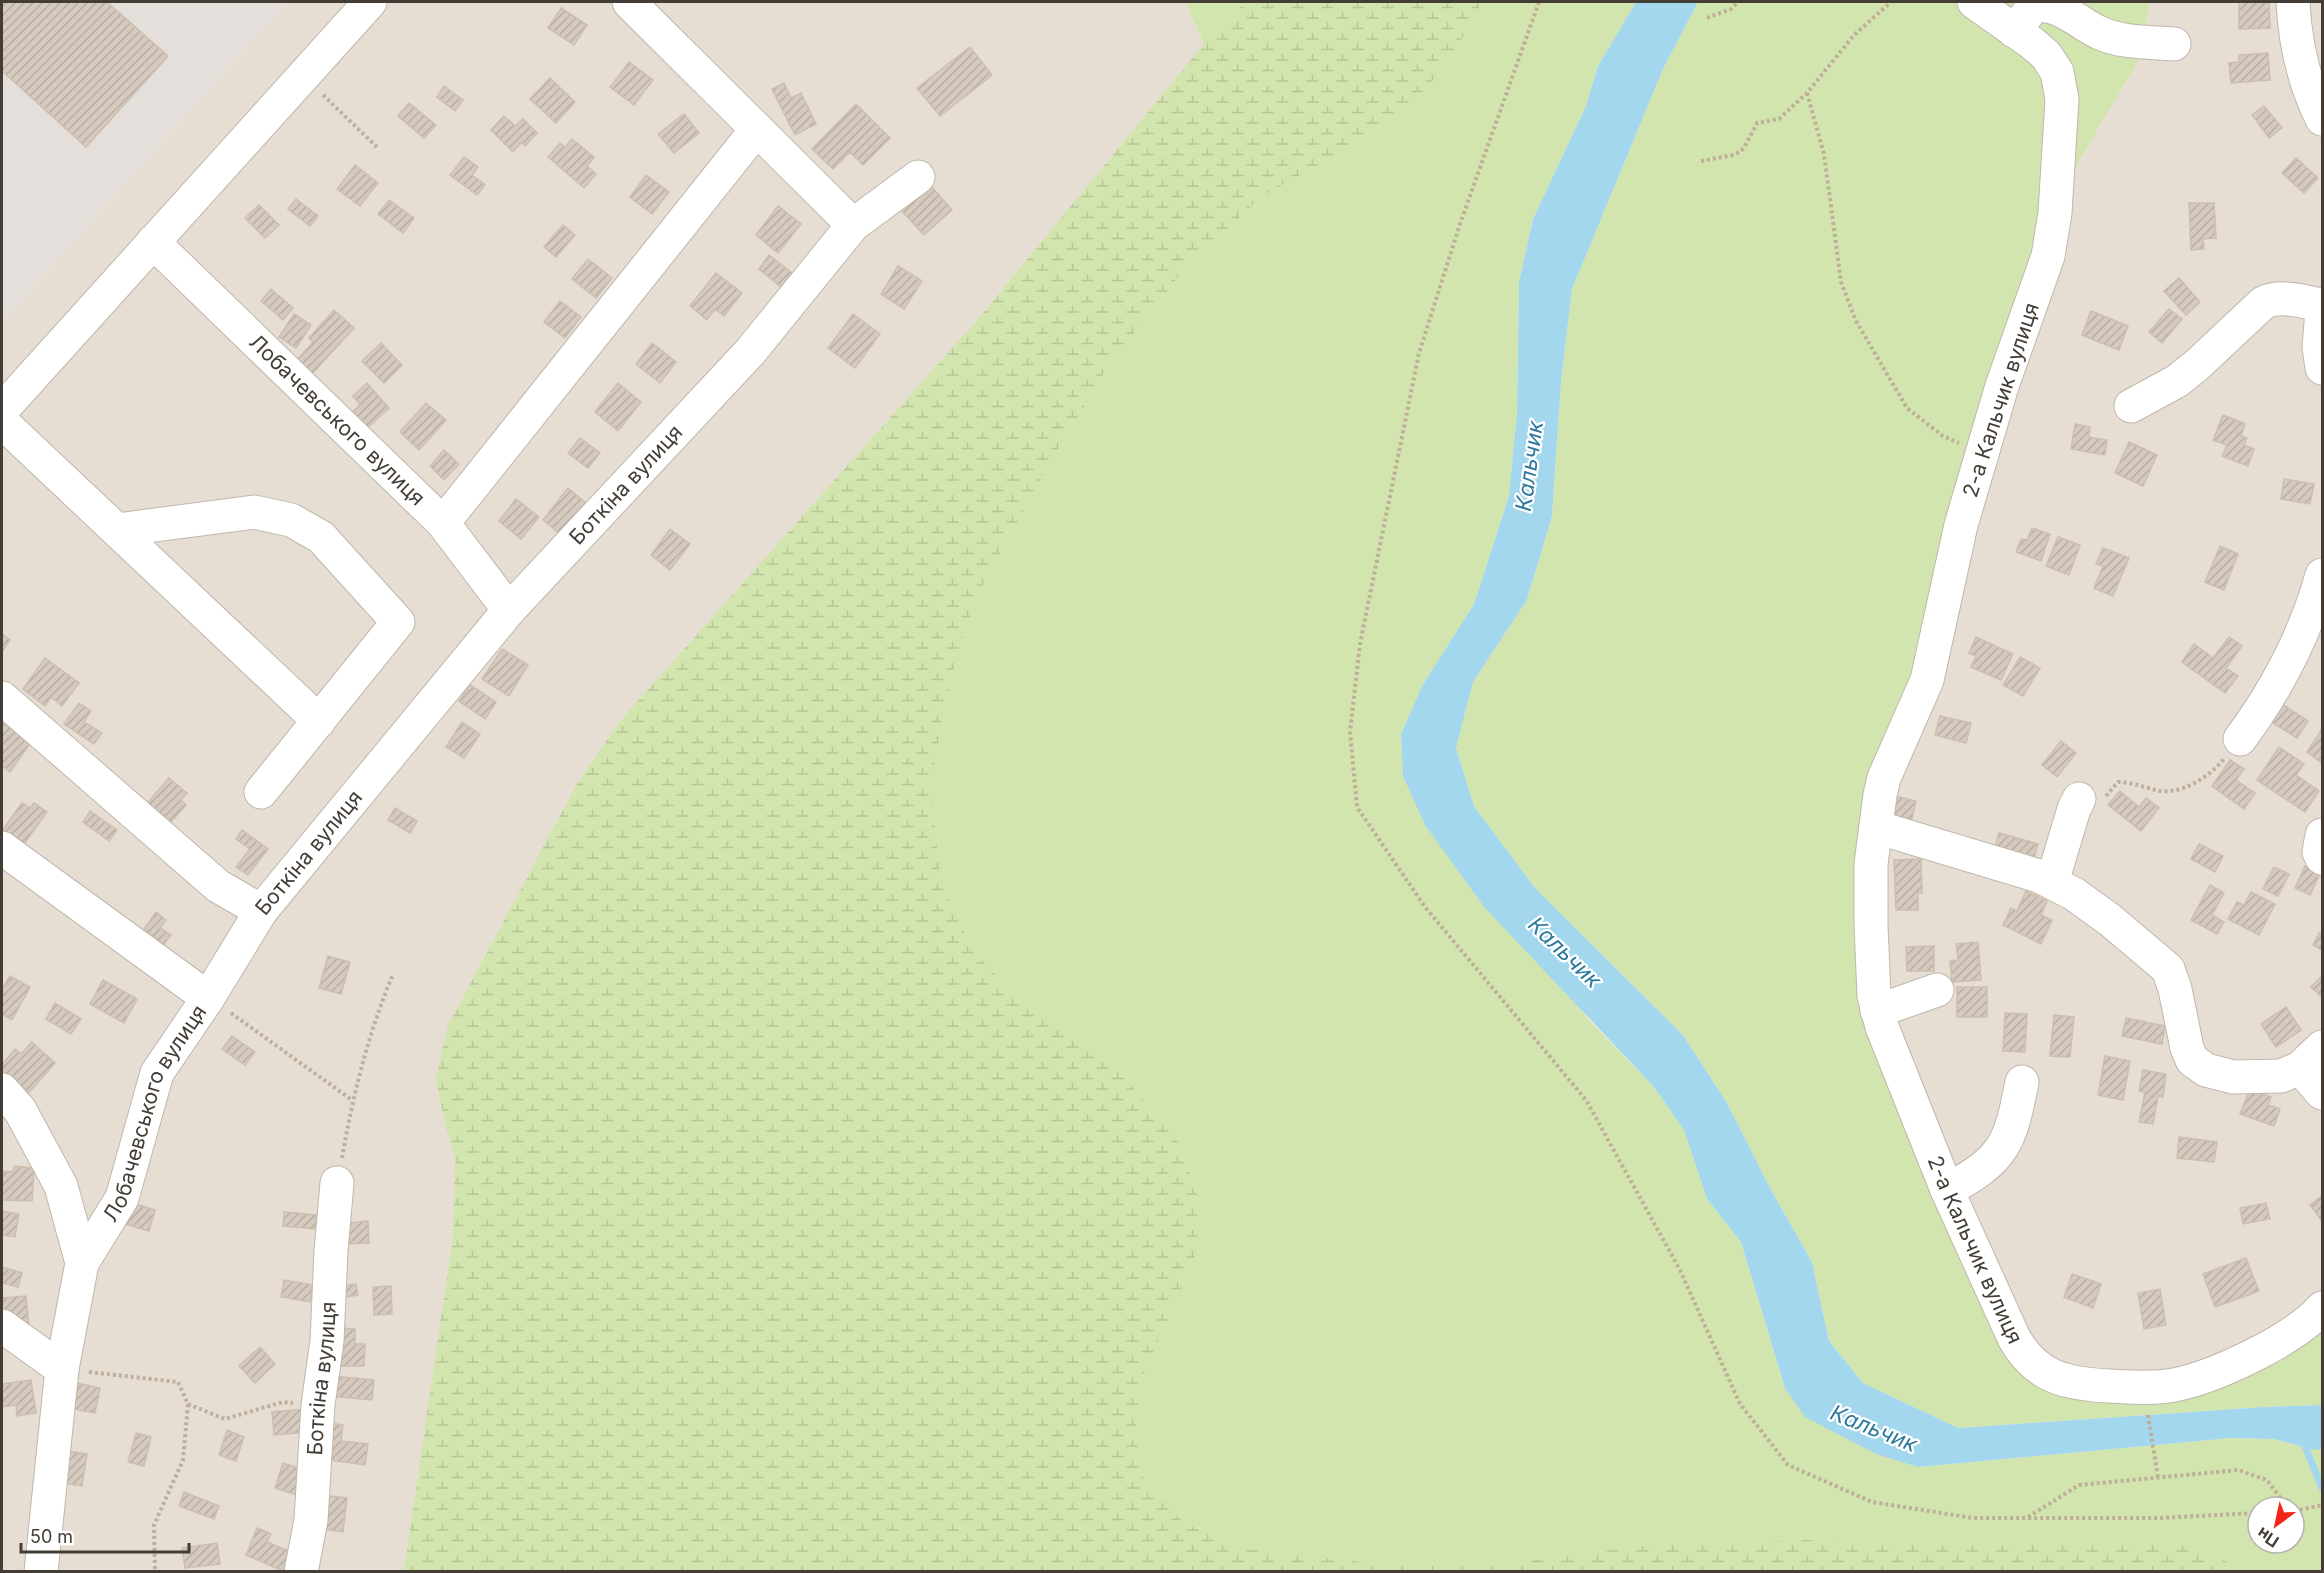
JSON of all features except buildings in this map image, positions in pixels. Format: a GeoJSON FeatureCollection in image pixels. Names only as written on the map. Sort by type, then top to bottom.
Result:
{"type":"FeatureCollection","features":[{"type":"Feature","properties":{"kind":"street"},"geometry":{"type":"LineString","coordinates":[[2,410],[370,2]]}},
{"type":"Feature","properties":{"kind":"street"},"geometry":{"type":"LineString","coordinates":[[629,2],[853,225]]}},
{"type":"Feature","properties":{"kind":"street","name":"2-а Кальчик вулиця"},"geometry":{"type":"LineString","coordinates":[[1974,2],[2046,55],[2057,72],[2062,99],[2056,202],[2048,256],[2002,386],[1957,543],[1927,680],[1884,778],[1876,811],[1870,892],[1873,975],[1877,1011],[1947,1190],[2018,1344],[2026,1358],[2037,1368],[2057,1378],[2084,1385],[2143,1387],[2172,1385],[2201,1378],[2249,1357],[2309,1321],[2322,1308]]}},
{"type":"Feature","properties":{"kind":"street"},"geometry":{"type":"LineString","coordinates":[[2293,2],[2296,47],[2305,79],[2322,119]]}},
{"type":"Feature","properties":{"kind":"street"},"geometry":{"type":"LineString","coordinates":[[2014,31],[2033,7],[2047,4],[2101,34],[2174,44]]}},
{"type":"Feature","properties":{"kind":"street"},"geometry":{"type":"LineString","coordinates":[[443,523],[757,129]]}},
{"type":"Feature","properties":{"kind":"street","name":"Боткіна вулиця"},"geometry":{"type":"LineString","coordinates":[[208,998],[261,911],[509,610],[750,352],[853,225],[918,177]]}},
{"type":"Feature","properties":{"kind":"street","name":"Лобачевського вулиця"},"geometry":{"type":"LineString","coordinates":[[153,242],[443,523],[509,610]]}},
{"type":"Feature","properties":{"kind":"street"},"geometry":{"type":"LineString","coordinates":[[2131,406],[2177,381],[2198,365],[2264,303],[2278,298],[2322,305]]}},
{"type":"Feature","properties":{"kind":"street"},"geometry":{"type":"LineString","coordinates":[[2322,310],[2319,347],[2322,368]]}},
{"type":"Feature","properties":{"kind":"street"},"geometry":{"type":"LineString","coordinates":[[2,422],[319,721]]}},
{"type":"Feature","properties":{"kind":"street"},"geometry":{"type":"LineString","coordinates":[[117,530],[254,512],[291,520],[321,537],[398,622],[261,792]]}},
{"type":"Feature","properties":{"kind":"street"},"geometry":{"type":"LineString","coordinates":[[2240,739],[2269,699],[2292,657],[2322,575]]}},
{"type":"Feature","properties":{"kind":"street"},"geometry":{"type":"LineString","coordinates":[[2,698],[218,886],[261,911]]}},
{"type":"Feature","properties":{"kind":"street"},"geometry":{"type":"LineString","coordinates":[[2052,882],[2079,799]]}},
{"type":"Feature","properties":{"kind":"street"},"geometry":{"type":"LineString","coordinates":[[1876,827],[2052,882],[2074,894],[2110,920],[2163,964],[2175,989],[2187,1048],[2192,1060],[2200,1067],[2217,1075],[2247,1078],[2281,1076],[2311,1057],[2322,1093]]}},
{"type":"Feature","properties":{"kind":"street"},"geometry":{"type":"LineString","coordinates":[[2322,835],[2319,852],[2322,858]]}},
{"type":"Feature","properties":{"kind":"street","name":"Лобачевського вулиця"},"geometry":{"type":"LineString","coordinates":[[2,849],[208,998],[157,1073],[122,1198],[82,1263],[62,1369],[41,1572]]}},
{"type":"Feature","properties":{"kind":"street"},"geometry":{"type":"LineString","coordinates":[[1877,1011],[1937,990]]}},
{"type":"Feature","properties":{"kind":"street"},"geometry":{"type":"LineString","coordinates":[[1947,1190],[1983,1169],[2004,1147],[2012,1131],[2022,1082]]}},
{"type":"Feature","properties":{"kind":"street","name":"Лобачевського вулиця"},"geometry":{"type":"LineString","coordinates":[[2,1090],[20,1110],[61,1186],[82,1263]]}},
{"type":"Feature","properties":{"kind":"street","name":"Боткіна вулиця"},"geometry":{"type":"LineString","coordinates":[[301,1572],[311,1520],[318,1405],[327,1341],[337,1183]]}},
{"type":"Feature","properties":{"kind":"street"},"geometry":{"type":"LineString","coordinates":[[2,1326],[62,1369]]}},
{"type":"Feature","properties":{"kind":"path"},"geometry":{"type":"LineString","coordinates":[[1539,2],[1460,224],[1419,353],[1360,644],[1350,732],[1357,807],[1425,908],[1586,1100],[1680,1270],[1740,1404],[1788,1465],[1872,1502],[1973,1518],[2158,1518],[2246,1514]]}},
{"type":"Feature","properties":{"kind":"path"},"geometry":{"type":"LineString","coordinates":[[1707,18],[1731,9],[1738,2]]}},
{"type":"Feature","properties":{"kind":"path"},"geometry":{"type":"LineString","coordinates":[[1701,161],[1733,155],[1741,151],[1757,123],[1779,119],[1807,93],[1854,35],[1891,2]]}},
{"type":"Feature","properties":{"kind":"path"},"geometry":{"type":"LineString","coordinates":[[303,76],[378,148]]}},
{"type":"Feature","properties":{"kind":"path"},"geometry":{"type":"LineString","coordinates":[[1807,93],[1824,154],[1841,282],[1856,321],[1907,408],[1943,436],[1983,452]]}},
{"type":"Feature","properties":{"kind":"path"},"geometry":{"type":"LineString","coordinates":[[2079,799],[2098,806],[2118,782],[2163,791],[2181,789],[2204,777],[2220,763],[2240,739]]}},
{"type":"Feature","properties":{"kind":"path"},"geometry":{"type":"LineString","coordinates":[[337,1183],[352,1100],[375,1019],[393,974]]}},
{"type":"Feature","properties":{"kind":"path"},"geometry":{"type":"LineString","coordinates":[[208,998],[352,1100]]}},
{"type":"Feature","properties":{"kind":"path"},"geometry":{"type":"LineString","coordinates":[[62,1369],[178,1382],[188,1404],[183,1460],[154,1525],[155,1572]]}},
{"type":"Feature","properties":{"kind":"path"},"geometry":{"type":"LineString","coordinates":[[188,1404],[225,1419],[284,1402],[318,1405]]}},
{"type":"Feature","properties":{"kind":"path"},"geometry":{"type":"LineString","coordinates":[[2147,1410],[2158,1479]]}},
{"type":"Feature","properties":{"kind":"path"},"geometry":{"type":"LineString","coordinates":[[2027,1518],[2079,1485],[2238,1470],[2267,1480],[2279,1495]]}},
{"type":"Feature","properties":{"kind":"path"},"geometry":{"type":"LineString","coordinates":[[2306,1508],[2322,1505]]}},
{"type":"Feature","properties":{"kind":"shaded area"},"geometry":{"type":"Polygon","coordinates":[[[2,2],[286,2],[2,322],[2,2]]]}},
{"type":"Feature","properties":{"kind":"shaded area"},"geometry":{"type":"Polygon","coordinates":[[[286,2],[1185,2],[1204,44],[979,318],[621,720],[577,784],[448,1025],[444,1119],[455,1159],[453,1236],[404,1571],[2,1571],[2,322],[286,2]]]}},
{"type":"Feature","properties":{"kind":"shaded area"},"geometry":{"type":"Polygon","coordinates":[[[2150,2],[2322,2],[2322,1321],[2258,1365],[2051,1383],[1864,975],[1859,864],[2046,217],[2140,58],[2150,2]]]}},
{"type":"Feature","properties":{"kind":"green space"},"geometry":{"type":"Polygon","coordinates":[[[1185,2],[1636,2],[1598,66],[1586,106],[1533,219],[1519,282],[1517,412],[1509,496],[1474,604],[1422,686],[1401,734],[1403,776],[1589,1020],[1654,1087],[1684,1130],[1707,1199],[1741,1242],[1785,1388],[1918,1467],[2231,1438],[2274,1439],[2313,1450],[2322,1449],[2322,1571],[404,1572],[453,1236],[455,1159],[436,1079],[448,1025],[577,784],[621,720],[979,318],[1204,44],[1185,2]]]}},
{"type":"Feature","properties":{"kind":"green space"},"geometry":{"type":"Polygon","coordinates":[[[1246,2],[1482,2],[1438,75],[1400,115],[1343,151],[1262,196],[1185,268],[1109,365],[1044,473],[982,587],[959,648],[943,713],[931,789],[941,884],[974,952],[1030,1010],[1118,1069],[1180,1144],[1198,1196],[1196,1254],[1143,1376],[1135,1432],[1144,1481],[1185,1524],[1253,1550],[1361,1562],[1486,1566],[1653,1545],[1805,1540],[1949,1546],[2168,1542],[2216,1557],[2242,1571],[404,1571],[453,1236],[455,1159],[436,1079],[448,1025],[577,784],[621,720],[979,318],[1204,44],[1246,2]]]}},
{"type":"Feature","properties":{"kind":"green space"},"geometry":{"type":"Polygon","coordinates":[[[1698,2],[2150,2],[2140,58],[2046,217],[1910,696],[1864,975],[2005,1344],[2139,1394],[2322,1321],[2322,1405],[1958,1428],[1863,1383],[1829,1341],[1812,1262],[1771,1190],[1727,1103],[1683,1035],[1535,888],[1474,806],[1456,748],[1473,682],[1527,600],[1552,516],[1561,382],[1572,289],[1663,69],[1698,2]]]}},
{"type":"Feature","properties":{"kind":"water","name":"Кальчик"},"geometry":{"type":"Polygon","coordinates":[[[1636,2],[1698,2],[1663,69],[1572,289],[1561,382],[1552,516],[1527,600],[1473,682],[1456,748],[1474,806],[1535,888],[1683,1035],[1727,1103],[1771,1190],[1812,1262],[1829,1341],[1863,1383],[1958,1428],[2322,1405],[2322,1449],[2314,1450],[2274,1439],[2231,1438],[1918,1467],[1876,1454],[1805,1417],[1785,1388],[1741,1242],[1707,1199],[1684,1130],[1654,1087],[1485,908],[1425,825],[1403,776],[1401,734],[1422,686],[1474,604],[1509,496],[1517,412],[1519,282],[1533,219],[1586,106],[1598,66],[1636,2]]]}},
{"type":"Feature","properties":{"kind":"waterway"},"geometry":{"type":"LineString","coordinates":[[2303,1441],[2322,1488]]}}]}
